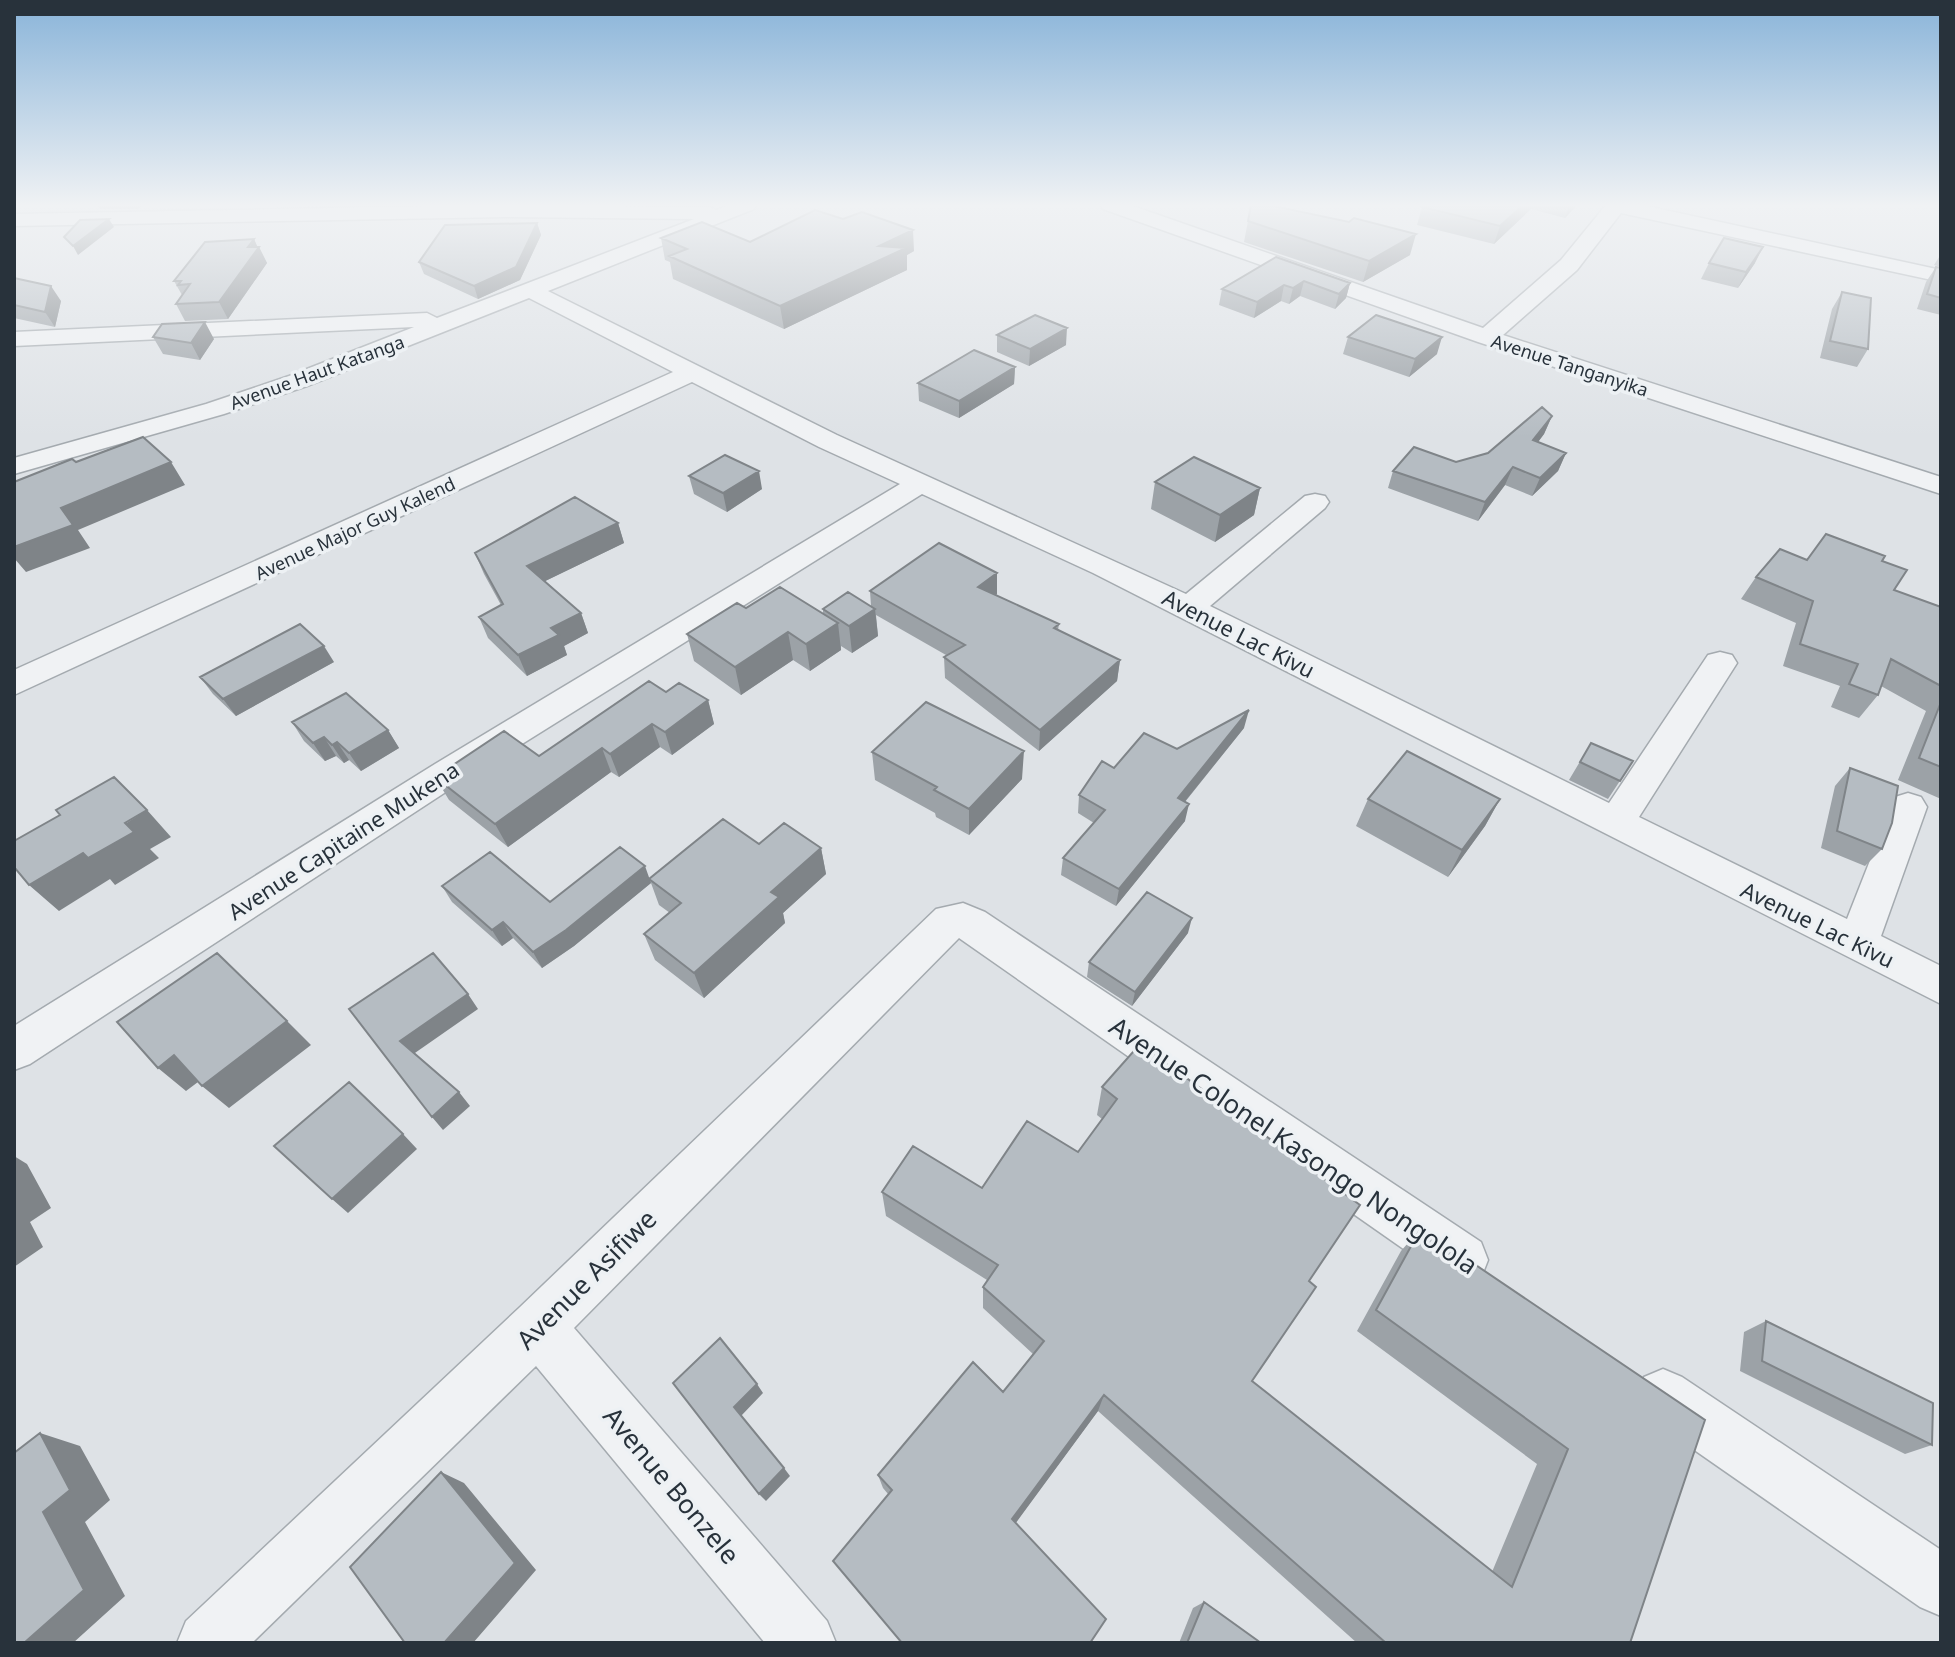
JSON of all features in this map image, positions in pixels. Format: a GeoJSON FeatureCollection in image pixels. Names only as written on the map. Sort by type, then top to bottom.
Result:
{"type":"FeatureCollection","features":[{"type":"Feature","properties":{"kind":"street","name":"Avenue Haut Katanga"},"geometry":{"type":"LineString","coordinates":[[14,466],[251,397],[554,282]]}},
{"type":"Feature","properties":{"kind":"street","name":"Avenue Tanganyika"},"geometry":{"type":"LineString","coordinates":[[1333,282],[1486,337],[1941,486]]}},
{"type":"Feature","properties":{"kind":"street"},"geometry":{"type":"LineString","coordinates":[[1486,337],[1549,282]]}},
{"type":"Feature","properties":{"kind":"street","name":"Avenue Lac Kivu"},"geometry":{"type":"LineString","coordinates":[[532,291],[828,441],[1104,566],[1941,986]]}},
{"type":"Feature","properties":{"kind":"street"},"geometry":{"type":"LineString","coordinates":[[14,339],[461,319]]}},
{"type":"Feature","properties":{"kind":"street","name":"Avenue Major Guy Kalend"},"geometry":{"type":"LineString","coordinates":[[14,684],[695,371]]}},
{"type":"Feature","properties":{"kind":"street","name":"Avenue Capitaine Mukena"},"geometry":{"type":"LineString","coordinates":[[14,1050],[448,773],[921,483]]}},
{"type":"Feature","properties":{"kind":"street"},"geometry":{"type":"LineString","coordinates":[[1189,608],[1315,502]]}},
{"type":"Feature","properties":{"kind":"street"},"geometry":{"type":"LineString","coordinates":[[1616,823],[1720,663]]}},
{"type":"Feature","properties":{"kind":"street"},"geometry":{"type":"LineString","coordinates":[[1858,944],[1908,807]]}},
{"type":"Feature","properties":{"kind":"street","name":"Avenue Colonel Kasongo Nongolola"},"geometry":{"type":"LineString","coordinates":[[963,920],[1495,1282]]}},
{"type":"Feature","properties":{"kind":"street","name":"Avenue Asifiwe"},"geometry":{"type":"LineString","coordinates":[[208,1643],[538,1327],[944,924],[963,920]]}},
{"type":"Feature","properties":{"kind":"street","name":"Avenue Bonzele"},"geometry":{"type":"LineString","coordinates":[[538,1327],[805,1643]]}},
{"type":"Feature","properties":{"kind":"street"},"geometry":{"type":"LineString","coordinates":[[1626,1372],[1941,1586]]}},
{"type":"Feature","properties":{"kind":"building"},"geometry":{"type":"Polygon","coordinates":[[[14,282],[51,286],[45,312],[14,305],[14,282]]]}},
{"type":"Feature","properties":{"kind":"building"},"geometry":{"type":"Polygon","coordinates":[[[180,282],[233,282],[219,302],[176,304],[190,284],[178,285],[180,282]]]}},
{"type":"Feature","properties":{"kind":"building"},"geometry":{"type":"Polygon","coordinates":[[[727,282],[831,282],[780,306],[727,282]]]}},
{"type":"Feature","properties":{"kind":"building"},"geometry":{"type":"Polygon","coordinates":[[[1233,282],[1302,282],[1293,288],[1284,285],[1257,302],[1222,289],[1233,282]]]}},
{"type":"Feature","properties":{"kind":"building"},"geometry":{"type":"Polygon","coordinates":[[[1308,282],[1350,283],[1339,294],[1308,282]]]}},
{"type":"Feature","properties":{"kind":"building"},"geometry":{"type":"Polygon","coordinates":[[[1931,282],[1941,282],[1941,298],[1927,294],[1931,282]]]}},
{"type":"Feature","properties":{"kind":"building"},"geometry":{"type":"Polygon","coordinates":[[[1842,292],[1871,298],[1868,349],[1830,341],[1842,292]]]}},
{"type":"Feature","properties":{"kind":"building"},"geometry":{"type":"Polygon","coordinates":[[[1035,315],[1067,328],[1030,349],[997,335],[1035,315]]]}},
{"type":"Feature","properties":{"kind":"building"},"geometry":{"type":"Polygon","coordinates":[[[1376,315],[1442,337],[1415,359],[1348,337],[1376,315]]]}},
{"type":"Feature","properties":{"kind":"building"},"geometry":{"type":"Polygon","coordinates":[[[205,322],[191,343],[153,337],[162,324],[205,322]]]}},
{"type":"Feature","properties":{"kind":"building"},"geometry":{"type":"Polygon","coordinates":[[[974,350],[1015,367],[959,401],[918,383],[974,350]]]}},
{"type":"Feature","properties":{"kind":"building"},"geometry":{"type":"Polygon","coordinates":[[[1542,407],[1552,416],[1533,440],[1566,453],[1540,478],[1513,467],[1485,502],[1393,471],[1414,447],[1456,462],[1488,453],[1542,407]]]}},
{"type":"Feature","properties":{"kind":"building"},"geometry":{"type":"Polygon","coordinates":[[[143,437],[171,462],[61,508],[73,525],[14,547],[14,482],[72,459],[76,462],[143,437]]]}},
{"type":"Feature","properties":{"kind":"building"},"geometry":{"type":"Polygon","coordinates":[[[725,455],[759,471],[723,493],[689,476],[725,455]]]}},
{"type":"Feature","properties":{"kind":"building"},"geometry":{"type":"Polygon","coordinates":[[[1194,457],[1260,488],[1220,515],[1155,482],[1194,457]]]}},
{"type":"Feature","properties":{"kind":"building"},"geometry":{"type":"Polygon","coordinates":[[[575,497],[618,523],[527,566],[581,613],[551,628],[559,635],[518,655],[479,617],[503,604],[475,553],[575,497]]]}},
{"type":"Feature","properties":{"kind":"building"},"geometry":{"type":"Polygon","coordinates":[[[1826,534],[1885,556],[1882,561],[1907,570],[1894,590],[1941,607],[1941,686],[1891,659],[1878,695],[1849,684],[1858,664],[1800,644],[1813,601],[1756,577],[1780,549],[1807,560],[1826,534]]]}},
{"type":"Feature","properties":{"kind":"building"},"geometry":{"type":"Polygon","coordinates":[[[939,543],[997,573],[978,587],[1059,624],[1054,628],[1120,660],[1040,730],[944,657],[965,645],[870,591],[939,543]]]}},
{"type":"Feature","properties":{"kind":"building"},"geometry":{"type":"Polygon","coordinates":[[[780,587],[838,623],[806,644],[788,632],[735,667],[687,634],[737,603],[746,608],[780,587]]]}},
{"type":"Feature","properties":{"kind":"building"},"geometry":{"type":"Polygon","coordinates":[[[848,592],[875,609],[849,626],[823,609],[848,592]]]}},
{"type":"Feature","properties":{"kind":"building"},"geometry":{"type":"Polygon","coordinates":[[[300,624],[324,646],[223,699],[200,677],[300,624]]]}},
{"type":"Feature","properties":{"kind":"building"},"geometry":{"type":"Polygon","coordinates":[[[649,681],[666,692],[679,683],[708,700],[665,732],[652,724],[610,754],[602,748],[495,824],[435,777],[504,731],[539,756],[649,681]]]}},
{"type":"Feature","properties":{"kind":"building"},"geometry":{"type":"Polygon","coordinates":[[[346,693],[388,730],[349,753],[337,742],[332,745],[324,737],[313,743],[292,722],[346,693]]]}},
{"type":"Feature","properties":{"kind":"building"},"geometry":{"type":"Polygon","coordinates":[[[926,702],[1024,751],[969,809],[934,790],[937,787],[872,752],[926,702]]]}},
{"type":"Feature","properties":{"kind":"building"},"geometry":{"type":"Polygon","coordinates":[[[1941,702],[1941,767],[1919,758],[1941,702]]]}},
{"type":"Feature","properties":{"kind":"building"},"geometry":{"type":"Polygon","coordinates":[[[1249,710],[1178,798],[1189,804],[1119,889],[1063,858],[1105,810],[1079,795],[1102,761],[1114,768],[1144,733],[1177,749],[1249,710]]]}},
{"type":"Feature","properties":{"kind":"building"},"geometry":{"type":"Polygon","coordinates":[[[1591,743],[1633,761],[1620,781],[1580,762],[1591,743]]]}},
{"type":"Feature","properties":{"kind":"building"},"geometry":{"type":"Polygon","coordinates":[[[1407,751],[1500,799],[1462,850],[1368,799],[1407,751]]]}},
{"type":"Feature","properties":{"kind":"building"},"geometry":{"type":"Polygon","coordinates":[[[1850,768],[1898,786],[1892,823],[1882,849],[1837,831],[1850,768]]]}},
{"type":"Feature","properties":{"kind":"building"},"geometry":{"type":"Polygon","coordinates":[[[114,777],[147,810],[125,823],[134,832],[88,858],[83,853],[29,885],[14,867],[14,841],[60,815],[56,810],[114,777]]]}},
{"type":"Feature","properties":{"kind":"building"},"geometry":{"type":"Polygon","coordinates":[[[723,819],[759,844],[784,823],[821,848],[771,892],[779,897],[694,973],[644,934],[681,903],[649,879],[723,819]]]}},
{"type":"Feature","properties":{"kind":"building"},"geometry":{"type":"Polygon","coordinates":[[[620,847],[645,866],[566,930],[533,952],[503,922],[492,930],[442,886],[490,852],[550,902],[620,847]]]}},
{"type":"Feature","properties":{"kind":"building"},"geometry":{"type":"Polygon","coordinates":[[[1147,892],[1192,918],[1135,992],[1089,962],[1147,892]]]}},
{"type":"Feature","properties":{"kind":"building"},"geometry":{"type":"Polygon","coordinates":[[[217,953],[287,1021],[202,1086],[174,1055],[158,1068],[117,1022],[217,953]]]}},
{"type":"Feature","properties":{"kind":"building"},"geometry":{"type":"Polygon","coordinates":[[[433,953],[468,994],[400,1041],[459,1092],[432,1117],[349,1009],[433,953]]]}},
{"type":"Feature","properties":{"kind":"building"},"geometry":{"type":"Polygon","coordinates":[[[1140,1044],[1360,1205],[1309,1281],[1316,1287],[1252,1381],[1512,1587],[1568,1449],[1376,1310],[1421,1228],[1705,1420],[1630,1643],[1386,1643],[1104,1395],[1012,1519],[1106,1619],[1090,1643],[902,1643],[833,1561],[892,1490],[878,1475],[973,1362],[1003,1392],[1044,1341],[983,1287],[998,1265],[882,1192],[913,1146],[982,1188],[1027,1121],[1078,1152],[1117,1099],[1102,1087],[1140,1044]]]}},
{"type":"Feature","properties":{"kind":"building"},"geometry":{"type":"Polygon","coordinates":[[[349,1082],[403,1134],[332,1199],[274,1146],[349,1082]]]}},
{"type":"Feature","properties":{"kind":"building"},"geometry":{"type":"Polygon","coordinates":[[[1766,1321],[1933,1403],[1932,1445],[1762,1361],[1766,1321]]]}},
{"type":"Feature","properties":{"kind":"building"},"geometry":{"type":"Polygon","coordinates":[[[720,1338],[757,1384],[734,1407],[784,1468],[759,1494],[673,1383],[720,1338]]]}},
{"type":"Feature","properties":{"kind":"building"},"geometry":{"type":"Polygon","coordinates":[[[40,1433],[70,1490],[43,1512],[84,1590],[24,1643],[14,1643],[14,1453],[40,1433]]]}},
{"type":"Feature","properties":{"kind":"building"},"geometry":{"type":"Polygon","coordinates":[[[441,1472],[515,1563],[444,1643],[405,1643],[350,1567],[441,1472]]]}},
{"type":"Feature","properties":{"kind":"building"},"geometry":{"type":"Polygon","coordinates":[[[1204,1602],[1261,1643],[1187,1643],[1204,1602]]]}}]}
